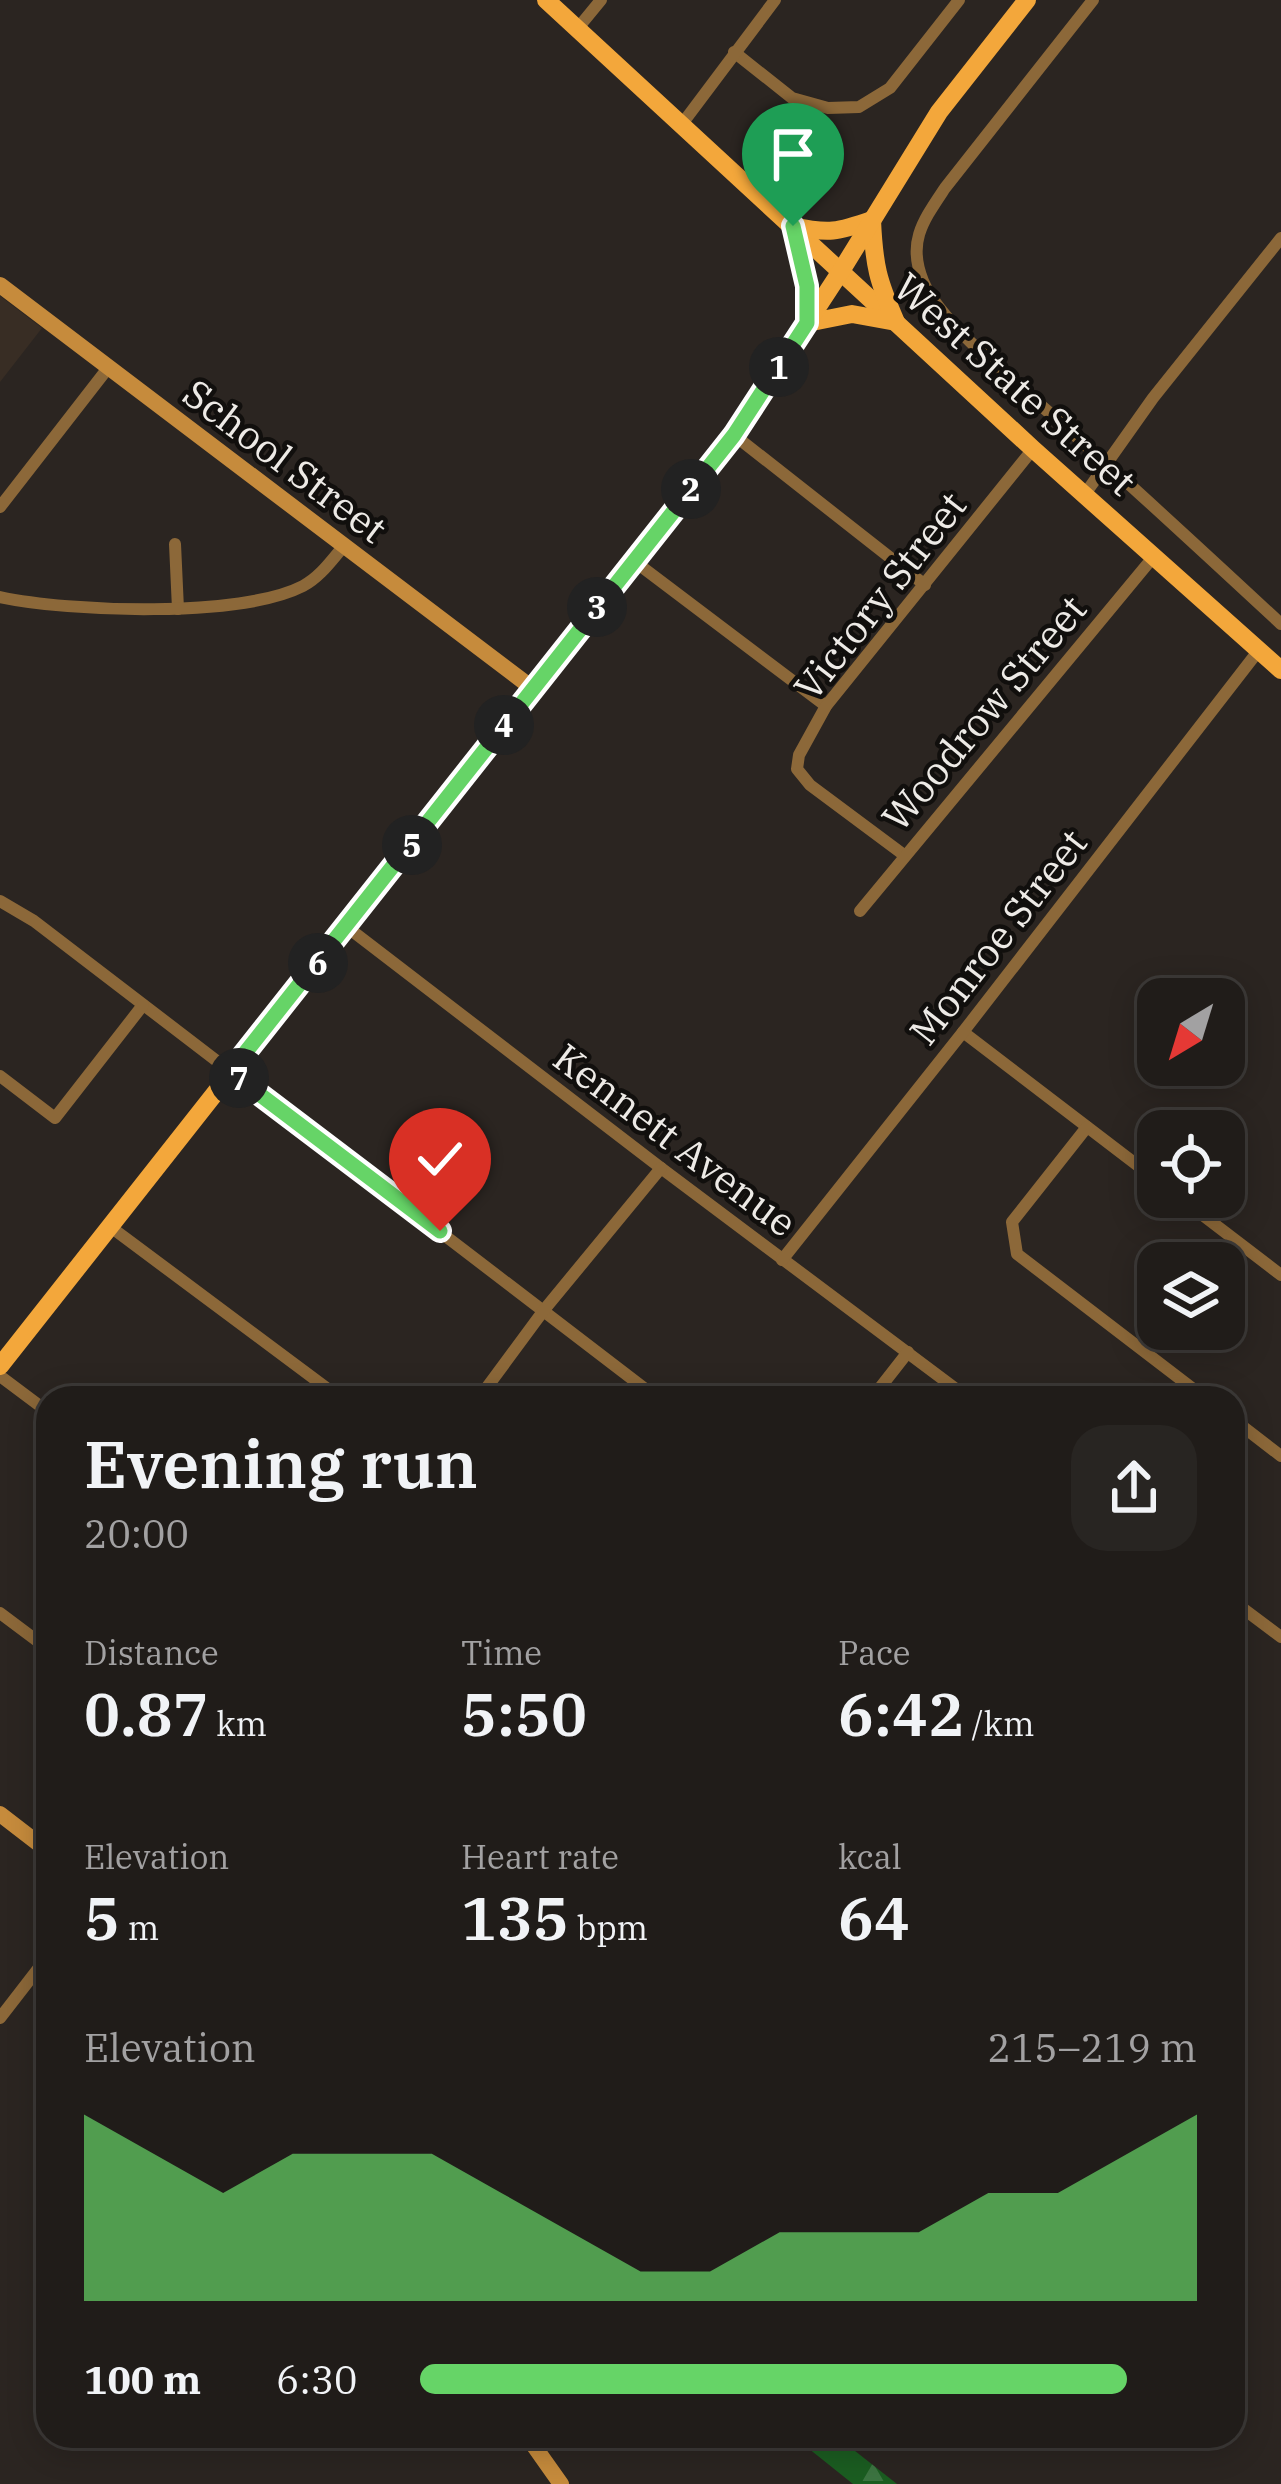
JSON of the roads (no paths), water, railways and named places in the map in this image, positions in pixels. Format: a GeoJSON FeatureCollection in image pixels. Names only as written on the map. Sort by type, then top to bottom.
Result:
{"type":"FeatureCollection","features":[{"type":"Feature","properties":{"kind":"main road","name":"West State Street"},"geometry":{"type":"LineString","coordinates":[[546,0],[1033,449],[1281,670]]}},
{"type":"Feature","properties":{"kind":"main road"},"geometry":{"type":"LineString","coordinates":[[0,1366],[734,435],[939,112],[1027,0]]}},
{"type":"Feature","properties":{"kind":"main road"},"geometry":{"type":"LineString","coordinates":[[807,323],[807,286],[793,226],[822,233],[872,220]]}},
{"type":"Feature","properties":{"kind":"main road"},"geometry":{"type":"LineString","coordinates":[[872,220],[874,262],[896,322]]}},
{"type":"Feature","properties":{"kind":"main road","name":"School Street"},"geometry":{"type":"LineString","coordinates":[[0,285],[532,688]]}},
{"type":"Feature","properties":{"kind":"main road"},"geometry":{"type":"LineString","coordinates":[[807,323],[852,314],[896,322]]}},
{"type":"Feature","properties":{"kind":"main road"},"geometry":{"type":"LineString","coordinates":[[0,1814],[36,1842]]}},
{"type":"Feature","properties":{"kind":"main road"},"geometry":{"type":"LineString","coordinates":[[536,2448],[561,2484]]}},
{"type":"Feature","properties":{"kind":"street"},"geometry":{"type":"LineString","coordinates":[[578,28],[601,0]]}},
{"type":"Feature","properties":{"kind":"street"},"geometry":{"type":"LineString","coordinates":[[682,124],[775,0]]}},
{"type":"Feature","properties":{"kind":"street"},"geometry":{"type":"LineString","coordinates":[[734,52],[792,98],[828,108],[860,107],[890,88],[959,0]]}},
{"type":"Feature","properties":{"kind":"street"},"geometry":{"type":"LineString","coordinates":[[1093,0],[924,220],[914,249],[923,281],[938,308],[991,359],[1281,623]]}},
{"type":"Feature","properties":{"kind":"street"},"geometry":{"type":"LineString","coordinates":[[1085,494],[1281,238]]}},
{"type":"Feature","properties":{"kind":"street"},"geometry":{"type":"LineString","coordinates":[[0,507],[108,368]]}},
{"type":"Feature","properties":{"kind":"street"},"geometry":{"type":"LineString","coordinates":[[734,435],[925,585]]}},
{"type":"Feature","properties":{"kind":"street","name":"Victory Street"},"geometry":{"type":"LineString","coordinates":[[904,855],[810,785],[797,769],[799,755],[826,706],[1033,449]]}},
{"type":"Feature","properties":{"kind":"street"},"geometry":{"type":"LineString","coordinates":[[175,544],[178,609]]}},
{"type":"Feature","properties":{"kind":"street"},"geometry":{"type":"LineString","coordinates":[[0,597],[69,606],[178,609],[265,599],[314,579],[343,548]]}},
{"type":"Feature","properties":{"kind":"street","name":"Woodrow Street"},"geometry":{"type":"LineString","coordinates":[[860,910],[1154,555]]}},
{"type":"Feature","properties":{"kind":"street"},"geometry":{"type":"LineString","coordinates":[[634,560],[826,706]]}},
{"type":"Feature","properties":{"kind":"street","name":"Monroe Street"},"geometry":{"type":"LineString","coordinates":[[782,1259],[1259,650]]}},
{"type":"Feature","properties":{"kind":"street"},"geometry":{"type":"LineString","coordinates":[[0,902],[34,921],[642,1386]]}},
{"type":"Feature","properties":{"kind":"street","name":"Kennett Avenue"},"geometry":{"type":"LineString","coordinates":[[347,927],[952,1386]]}},
{"type":"Feature","properties":{"kind":"street"},"geometry":{"type":"LineString","coordinates":[[0,1076],[55,1118],[143,1005]]}},
{"type":"Feature","properties":{"kind":"street"},"geometry":{"type":"LineString","coordinates":[[963,1032],[1137,1165]]}},
{"type":"Feature","properties":{"kind":"street"},"geometry":{"type":"LineString","coordinates":[[1087,1127],[1012,1222],[1017,1254],[1189,1386]]}},
{"type":"Feature","properties":{"kind":"street"},"geometry":{"type":"LineString","coordinates":[[487,1386],[661,1168]]}},
{"type":"Feature","properties":{"kind":"street"},"geometry":{"type":"LineString","coordinates":[[1206,1218],[1281,1275]]}},
{"type":"Feature","properties":{"kind":"street"},"geometry":{"type":"LineString","coordinates":[[112,1228],[324,1386]]}},
{"type":"Feature","properties":{"kind":"street"},"geometry":{"type":"LineString","coordinates":[[881,1386],[908,1352]]}},
{"type":"Feature","properties":{"kind":"street"},"geometry":{"type":"LineString","coordinates":[[0,1376],[36,1403]]}},
{"type":"Feature","properties":{"kind":"street"},"geometry":{"type":"LineString","coordinates":[[1245,1428],[1281,1456]]}},
{"type":"Feature","properties":{"kind":"street"},"geometry":{"type":"LineString","coordinates":[[1245,1609],[1281,1637]]}},
{"type":"Feature","properties":{"kind":"street"},"geometry":{"type":"LineString","coordinates":[[0,1612],[36,1640]]}},
{"type":"Feature","properties":{"kind":"street"},"geometry":{"type":"LineString","coordinates":[[0,2018],[36,1972]]}}]}
